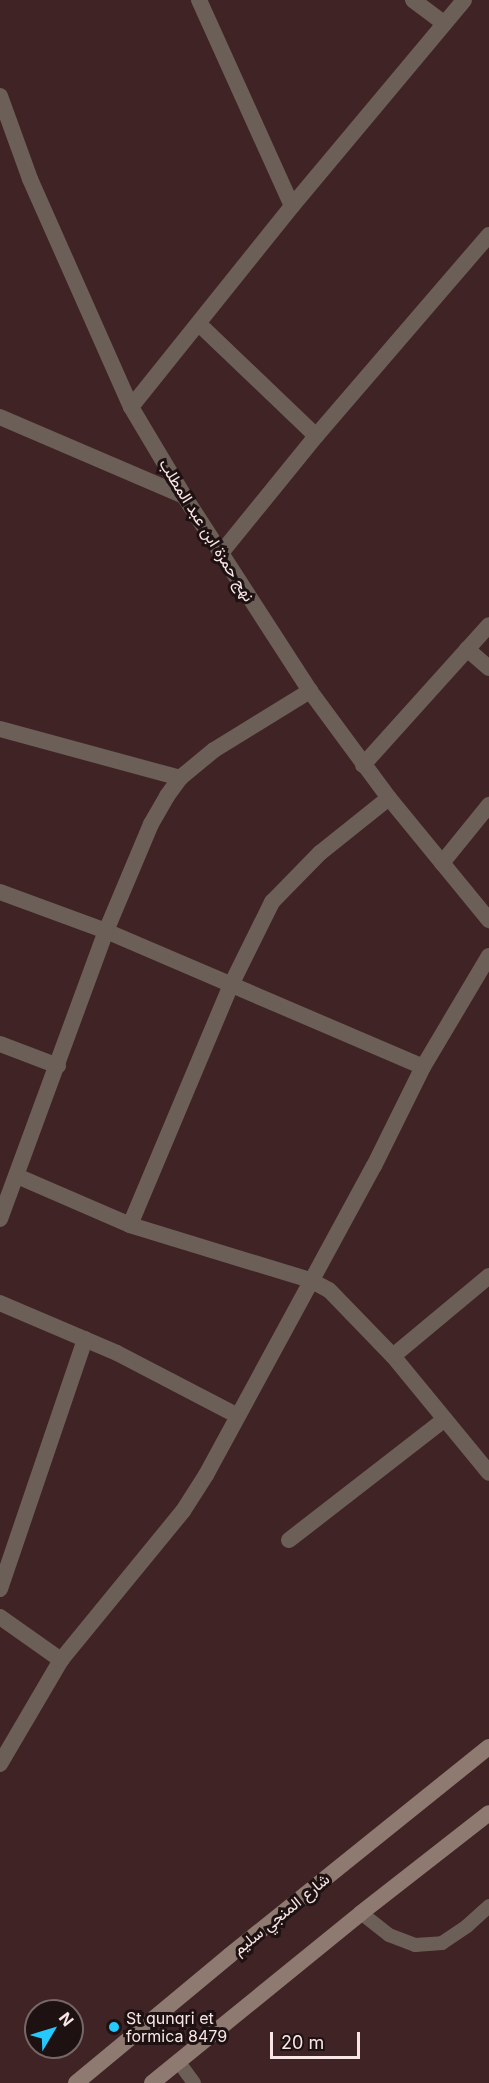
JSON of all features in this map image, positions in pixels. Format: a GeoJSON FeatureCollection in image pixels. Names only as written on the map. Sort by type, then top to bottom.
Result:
{"type":"FeatureCollection","features":[{"type":"Feature","properties":{"kind":"main road","name":"شارع المنجي سليم"},"geometry":{"type":"LineString","coordinates":[[76,2083],[230,1955],[489,1747]]}},
{"type":"Feature","properties":{"kind":"main road"},"geometry":{"type":"LineString","coordinates":[[152,2083],[361,1913],[489,1813]]}},
{"type":"Feature","properties":{"kind":"street"},"geometry":{"type":"LineString","coordinates":[[199,0],[292,206]]}},
{"type":"Feature","properties":{"kind":"street"},"geometry":{"type":"LineString","coordinates":[[413,0],[444,23]]}},
{"type":"Feature","properties":{"kind":"street"},"geometry":{"type":"LineString","coordinates":[[131,407],[200,324],[292,206],[464,0]]}},
{"type":"Feature","properties":{"kind":"street","name":"نهج حمزة ابن عبد المطلب"},"geometry":{"type":"LineString","coordinates":[[0,96],[30,179],[131,407],[184,496],[310,692],[363,765],[489,920]]}},
{"type":"Feature","properties":{"kind":"street"},"geometry":{"type":"LineString","coordinates":[[221,553],[316,436],[489,235]]}},
{"type":"Feature","properties":{"kind":"street"},"geometry":{"type":"LineString","coordinates":[[200,324],[316,436]]}},
{"type":"Feature","properties":{"kind":"street"},"geometry":{"type":"LineString","coordinates":[[0,417],[184,496]]}},
{"type":"Feature","properties":{"kind":"street"},"geometry":{"type":"LineString","coordinates":[[363,765],[489,625]]}},
{"type":"Feature","properties":{"kind":"street"},"geometry":{"type":"LineString","coordinates":[[467,649],[489,668]]}},
{"type":"Feature","properties":{"kind":"street"},"geometry":{"type":"LineString","coordinates":[[0,1219],[106,931],[152,824],[180,778],[214,750],[310,692]]}},
{"type":"Feature","properties":{"kind":"street"},"geometry":{"type":"LineString","coordinates":[[0,729],[180,778]]}},
{"type":"Feature","properties":{"kind":"street"},"geometry":{"type":"LineString","coordinates":[[130,1226],[231,985],[272,902],[320,853],[389,798]]}},
{"type":"Feature","properties":{"kind":"street"},"geometry":{"type":"LineString","coordinates":[[442,863],[489,805]]}},
{"type":"Feature","properties":{"kind":"street"},"geometry":{"type":"LineString","coordinates":[[0,892],[106,931],[423,1067]]}},
{"type":"Feature","properties":{"kind":"street"},"geometry":{"type":"LineString","coordinates":[[0,1764],[61,1660],[183,1511],[374,1166],[423,1067],[489,956]]}},
{"type":"Feature","properties":{"kind":"street"},"geometry":{"type":"LineString","coordinates":[[0,1044],[58,1066]]}},
{"type":"Feature","properties":{"kind":"street"},"geometry":{"type":"LineString","coordinates":[[16,1176],[130,1226],[310,1280],[329,1290],[393,1356],[489,1473]]}},
{"type":"Feature","properties":{"kind":"street"},"geometry":{"type":"LineString","coordinates":[[393,1356],[489,1276]]}},
{"type":"Feature","properties":{"kind":"street"},"geometry":{"type":"LineString","coordinates":[[0,1303],[85,1339],[237,1415]]}},
{"type":"Feature","properties":{"kind":"street"},"geometry":{"type":"LineString","coordinates":[[0,1589],[85,1339]]}},
{"type":"Feature","properties":{"kind":"street"},"geometry":{"type":"LineString","coordinates":[[290,1540],[445,1419]]}},
{"type":"Feature","properties":{"kind":"street"},"geometry":{"type":"LineString","coordinates":[[0,1617],[61,1660]]}},
{"type":"Feature","properties":{"kind":"lane"},"geometry":{"type":"LineString","coordinates":[[361,1913],[390,1935],[415,1945],[442,1943],[489,1906]]}},
{"type":"Feature","properties":{"kind":"lane"},"geometry":{"type":"LineString","coordinates":[[178,2061],[194,2083]]}},
{"type":"Feature","properties":{"kind":"place","name":"St qunqri et formica 8479"},"geometry":{"type":"Point","coordinates":[114,2027]}}]}
